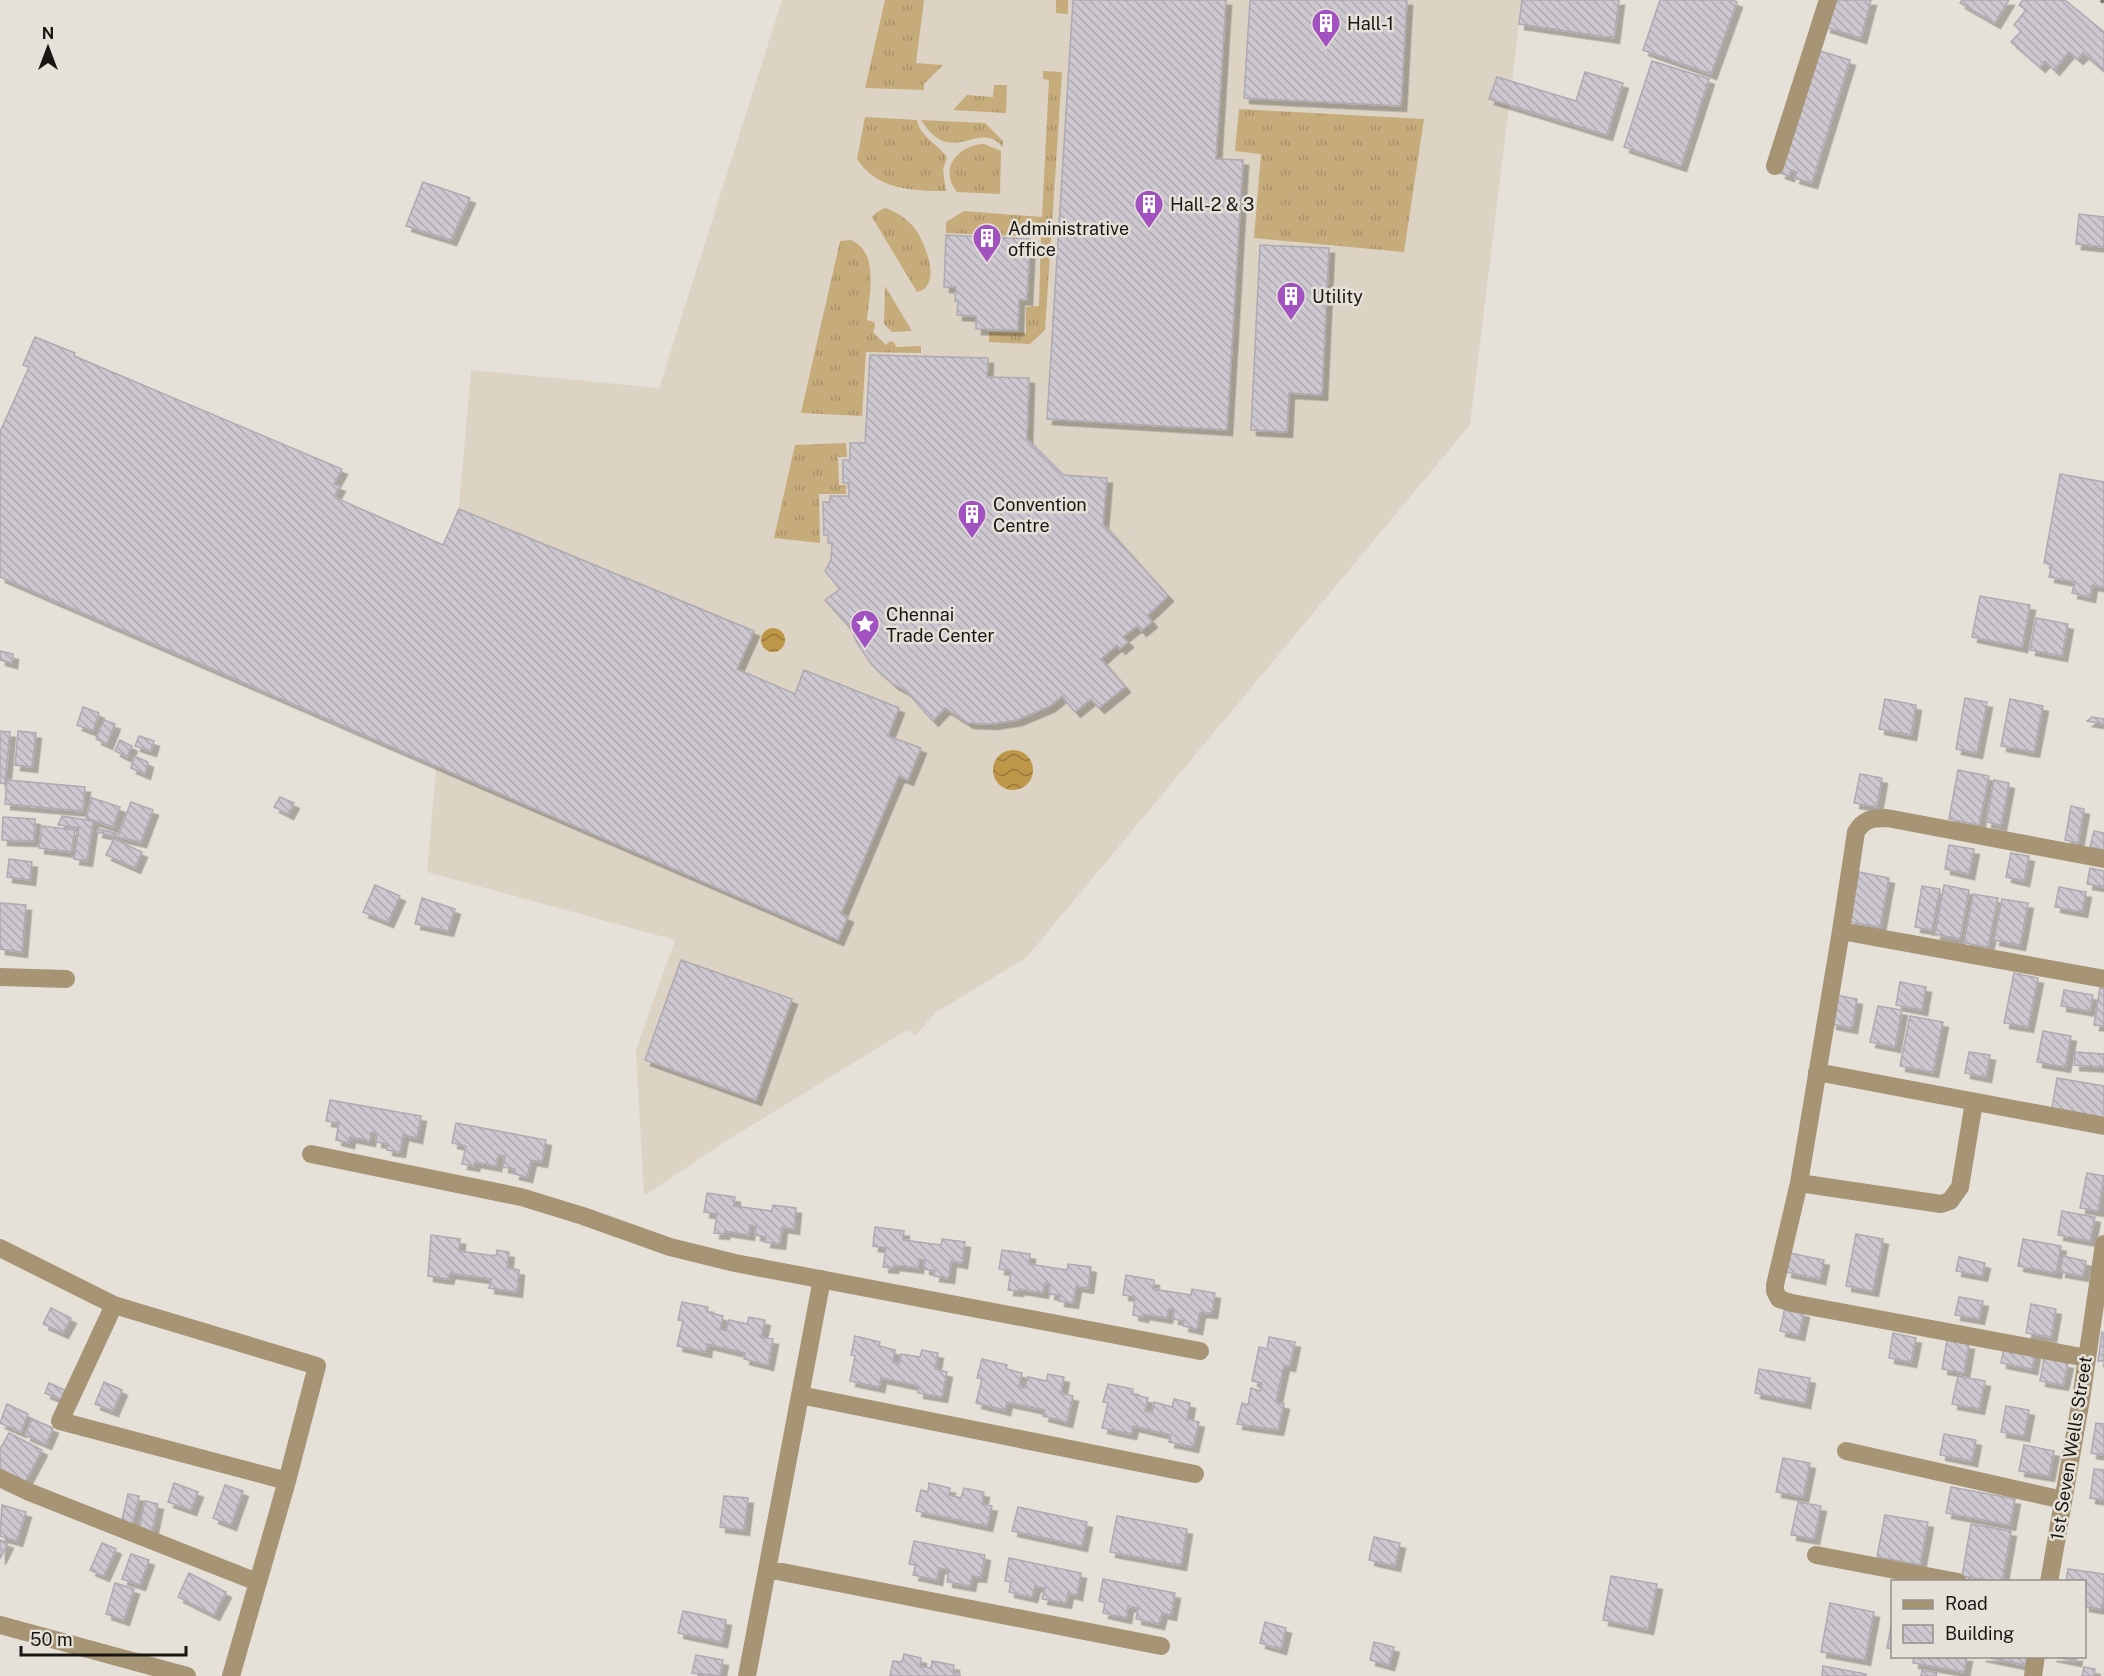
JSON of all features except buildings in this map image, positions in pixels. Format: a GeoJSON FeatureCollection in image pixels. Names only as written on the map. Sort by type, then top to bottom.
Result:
{"type":"FeatureCollection","features":[{"type":"Feature","properties":{"kind":"street"},"geometry":{"type":"LineString","coordinates":[[1775,166],[1828,0]]}},
{"type":"Feature","properties":{"kind":"street"},"geometry":{"type":"LineString","coordinates":[[2087,1358],[1792,1304],[1779,1299],[1775,1285],[1799,1183],[1856,832],[1862,822],[1874,818],[1887,818],[2104,859]]}},
{"type":"Feature","properties":{"kind":"street"},"geometry":{"type":"LineString","coordinates":[[1841,932],[2104,979]]}},
{"type":"Feature","properties":{"kind":"street"},"geometry":{"type":"LineString","coordinates":[[0,977],[66,979]]}},
{"type":"Feature","properties":{"kind":"street"},"geometry":{"type":"LineString","coordinates":[[1817,1072],[2104,1126]]}},
{"type":"Feature","properties":{"kind":"street"},"geometry":{"type":"LineString","coordinates":[[1799,1183],[1941,1204],[1950,1201],[1960,1187],[1974,1102]]}},
{"type":"Feature","properties":{"kind":"street"},"geometry":{"type":"LineString","coordinates":[[311,1154],[520,1197],[583,1216],[670,1247],[735,1263],[1200,1351]]}},
{"type":"Feature","properties":{"kind":"street","name":"1st Seven Wells Street"},"geometry":{"type":"LineString","coordinates":[[2049,1580],[2104,1244]]}},
{"type":"Feature","properties":{"kind":"street"},"geometry":{"type":"LineString","coordinates":[[0,1248],[114,1305],[317,1366],[287,1481],[231,1676]]}},
{"type":"Feature","properties":{"kind":"street"},"geometry":{"type":"LineString","coordinates":[[747,1676],[822,1279]]}},
{"type":"Feature","properties":{"kind":"street"},"geometry":{"type":"LineString","coordinates":[[114,1305],[60,1421],[287,1481]]}},
{"type":"Feature","properties":{"kind":"street"},"geometry":{"type":"LineString","coordinates":[[800,1395],[1195,1474]]}},
{"type":"Feature","properties":{"kind":"street"},"geometry":{"type":"LineString","coordinates":[[1846,1451],[2063,1500]]}},
{"type":"Feature","properties":{"kind":"street"},"geometry":{"type":"LineString","coordinates":[[0,1478],[29,1492],[257,1582]]}},
{"type":"Feature","properties":{"kind":"street"},"geometry":{"type":"LineString","coordinates":[[1816,1555],[1953,1580]]}},
{"type":"Feature","properties":{"kind":"street"},"geometry":{"type":"LineString","coordinates":[[767,1569],[1161,1646]]}},
{"type":"Feature","properties":{"kind":"street"},"geometry":{"type":"LineString","coordinates":[[0,1625],[187,1676]]}},
{"type":"Feature","properties":{"kind":"street"},"geometry":{"type":"LineString","coordinates":[[2033,1676],[2036,1658]]}},
{"type":"Feature","properties":{"kind":"shaded area","name":"Chennai Trade Center"},"geometry":{"type":"Polygon","coordinates":[[[782,0],[1522,0],[1470,425],[1026,958],[935,1013],[915,1036],[907,1030],[723,1143],[644,1196],[636,1050],[675,940],[427,872],[471,370],[659,388],[782,0]]]}},
{"type":"Feature","properties":{"kind":"green space"},"geometry":{"type":"Polygon","coordinates":[[[885,0],[924,0],[916,63],[943,65],[924,84],[924,90],[865,88],[885,0]]]}},
{"type":"Feature","properties":{"kind":"green space"},"geometry":{"type":"Polygon","coordinates":[[[1056,0],[1068,0],[1068,14],[1056,13],[1056,0]]]}},
{"type":"Feature","properties":{"kind":"green space"},"geometry":{"type":"Polygon","coordinates":[[[1043,71],[1062,72],[1045,330],[1030,344],[989,342],[989,332],[1026,333],[1026,307],[1039,306],[1041,237],[946,233],[946,222],[964,211],[1042,217],[1049,80],[1043,79],[1043,71]]]}},
{"type":"Feature","properties":{"kind":"green space"},"geometry":{"type":"Polygon","coordinates":[[[994,85],[1007,85],[1006,113],[953,110],[967,95],[993,97],[994,85]]]}},
{"type":"Feature","properties":{"kind":"green space"},"geometry":{"type":"Polygon","coordinates":[[[1239,109],[1424,119],[1404,252],[1254,238],[1261,154],[1235,151],[1239,109]]]}},
{"type":"Feature","properties":{"kind":"green space"},"geometry":{"type":"Polygon","coordinates":[[[865,117],[917,120],[926,136],[947,157],[943,170],[946,191],[897,187],[885,183],[865,169],[857,159],[865,117]]]}},
{"type":"Feature","properties":{"kind":"green space"},"geometry":{"type":"Polygon","coordinates":[[[921,120],[985,123],[1003,141],[1003,147],[993,140],[984,138],[954,143],[944,141],[933,134],[921,120]]]}},
{"type":"Feature","properties":{"kind":"green space"},"geometry":{"type":"Polygon","coordinates":[[[984,144],[1001,151],[1000,194],[957,192],[952,183],[950,167],[959,154],[966,149],[984,144]]]}},
{"type":"Feature","properties":{"kind":"green space"},"geometry":{"type":"Polygon","coordinates":[[[885,208],[900,215],[913,226],[926,251],[930,272],[929,281],[925,288],[917,292],[872,217],[885,208]]]}},
{"type":"Feature","properties":{"kind":"green space"},"geometry":{"type":"Polygon","coordinates":[[[851,240],[866,254],[869,264],[871,275],[867,320],[874,322],[873,332],[886,345],[890,341],[894,342],[896,347],[921,346],[921,353],[866,352],[862,416],[801,413],[840,241],[851,240]]]}},
{"type":"Feature","properties":{"kind":"green space"},"geometry":{"type":"Polygon","coordinates":[[[885,286],[912,331],[892,332],[884,324],[885,286]]]}},
{"type":"Feature","properties":{"kind":"green space"},"geometry":{"type":"Polygon","coordinates":[[[846,443],[847,457],[838,457],[839,485],[846,485],[846,494],[819,494],[820,543],[774,538],[795,445],[846,443]]]}},
{"type":"Feature","properties":{"kind":"water"},"geometry":{"type":"Polygon","coordinates":[[[773,628],[781,632],[785,640],[781,648],[773,652],[765,648],[761,640],[765,632],[773,628]]]}},
{"type":"Feature","properties":{"kind":"water"},"geometry":{"type":"Polygon","coordinates":[[[1013,750],[1021,751],[1027,756],[1032,762],[1032,778],[1027,784],[1021,789],[1013,790],[1005,789],[999,784],[994,778],[993,770],[994,762],[999,756],[1005,751],[1013,750]]]}},
{"type":"Feature","properties":{"kind":"place","name":"Hall-1"},"geometry":{"type":"Point","coordinates":[1326,48]}},
{"type":"Feature","properties":{"kind":"place","name":"Hall-2 & 3"},"geometry":{"type":"Point","coordinates":[1149,230]}},
{"type":"Feature","properties":{"kind":"place","name":"Administrative office"},"geometry":{"type":"Point","coordinates":[987,264]}},
{"type":"Feature","properties":{"kind":"place","name":"Utility"},"geometry":{"type":"Point","coordinates":[1291,322]}},
{"type":"Feature","properties":{"kind":"place","name":"Convention Centre"},"geometry":{"type":"Point","coordinates":[972,540]}},
{"type":"Feature","properties":{"kind":"place","name":"Chennai Trade Center"},"geometry":{"type":"Point","coordinates":[865,650]}}]}
